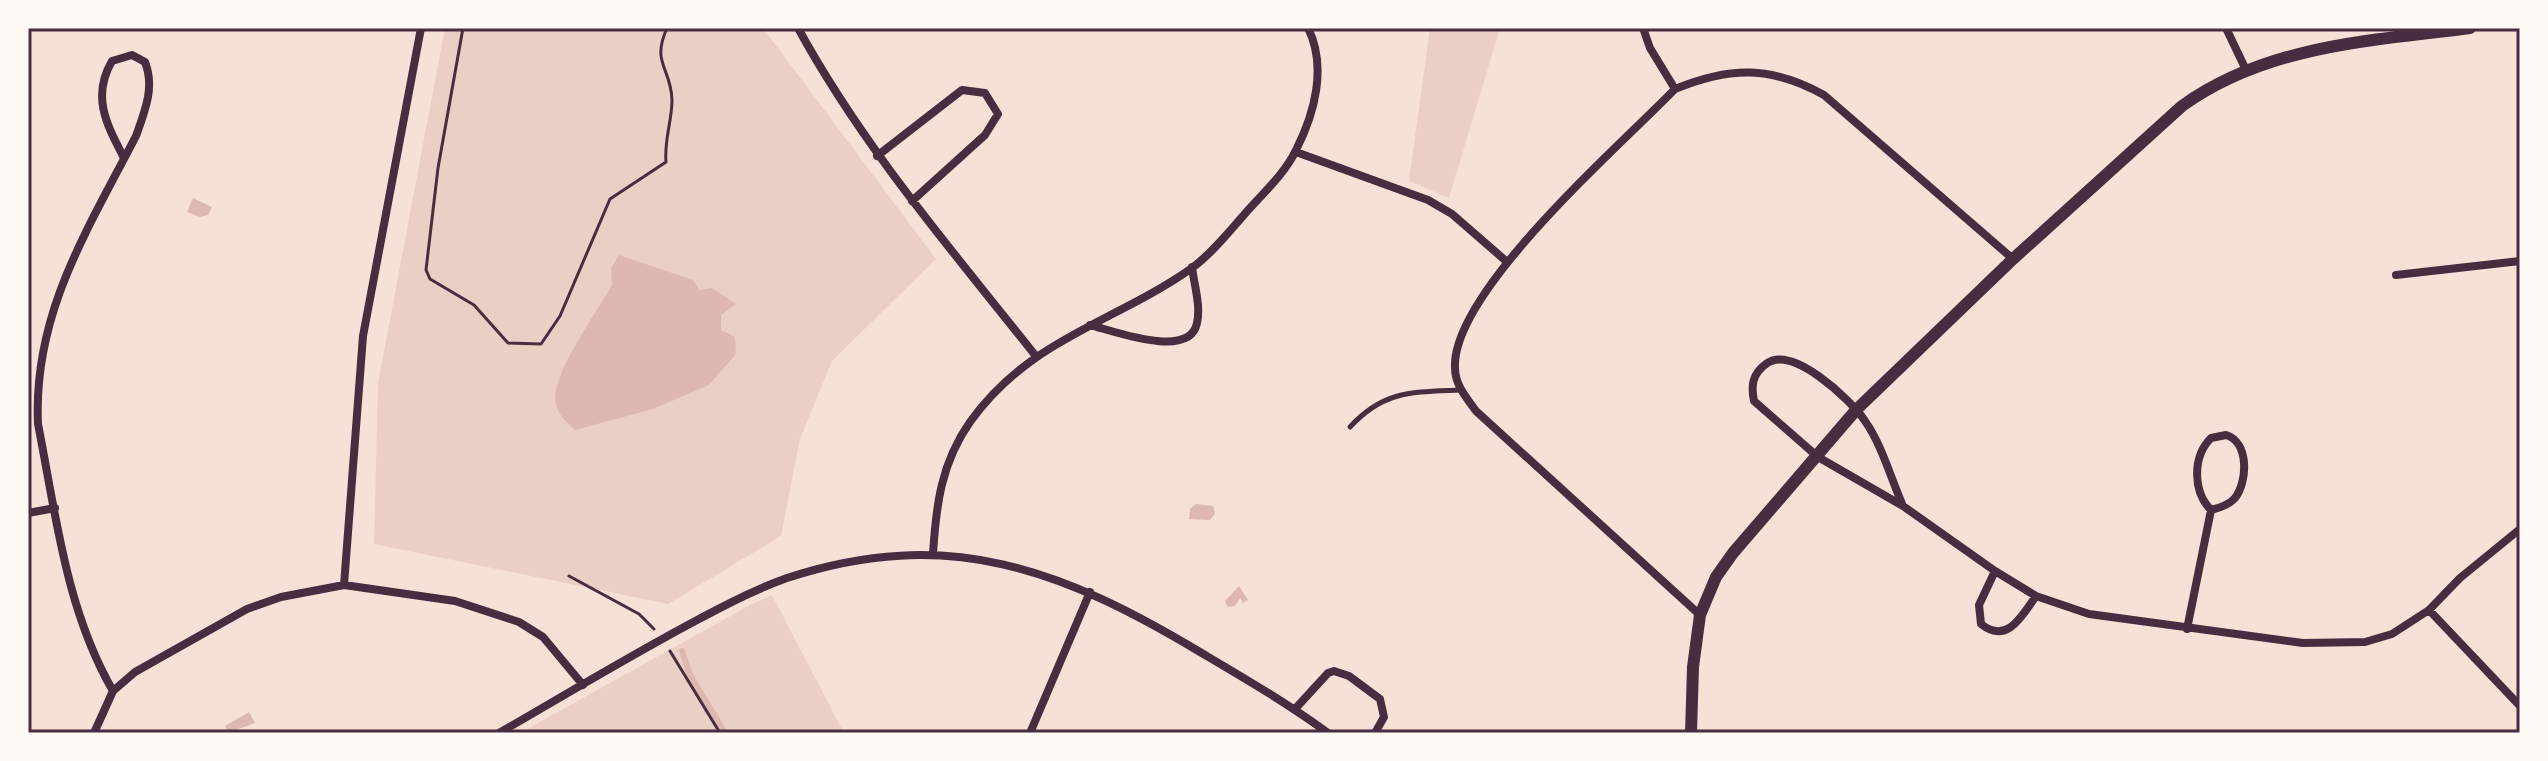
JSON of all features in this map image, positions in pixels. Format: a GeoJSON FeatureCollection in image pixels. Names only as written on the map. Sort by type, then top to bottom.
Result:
{"type":"FeatureCollection","features":[{"type":"Feature","properties":{"kind":"street"},"geometry":{"type":"LineString","coordinates":[[344,585],[363,336],[421,28]]}},
{"type":"Feature","properties":{"kind":"street"},"geometry":{"type":"LineString","coordinates":[[798,28],[830,86],[877,156],[1035,355]]}},
{"type":"Feature","properties":{"kind":"street"},"geometry":{"type":"LineString","coordinates":[[933,554],[937,497],[948,459],[976,414],[1035,355],[1192,267],[1223,239],[1296,152],[1316,96],[1315,43],[1308,28]]}},
{"type":"Feature","properties":{"kind":"street"},"geometry":{"type":"LineString","coordinates":[[1643,28],[1650,48],[1675,89]]}},
{"type":"Feature","properties":{"kind":"street"},"geometry":{"type":"LineString","coordinates":[[2226,28],[2246,70]]}},
{"type":"Feature","properties":{"kind":"street"},"geometry":{"type":"LineString","coordinates":[[1691,733],[1693,667],[1700,615],[1716,577],[1733,553],[1856,410],[2013,259],[2182,106],[2207,88],[2297,52],[2470,28]]}},
{"type":"Feature","properties":{"kind":"street"},"geometry":{"type":"LineString","coordinates":[[113,691],[85,638],[78,616],[38,424],[42,347],[59,290],[124,158],[144,114],[151,85],[145,62],[132,55],[112,61],[100,97],[101,110],[124,158]]}},
{"type":"Feature","properties":{"kind":"street"},"geometry":{"type":"LineString","coordinates":[[1700,615],[1487,421],[1460,390],[1455,369],[1457,346],[1506,261],[1675,89],[1703,78],[1764,72],[1793,78],[1824,95],[2013,259]]}},
{"type":"Feature","properties":{"kind":"street"},"geometry":{"type":"LineString","coordinates":[[877,156],[962,90],[985,93],[994,102],[998,114],[985,135],[912,201]]}},
{"type":"Feature","properties":{"kind":"street"},"geometry":{"type":"LineString","coordinates":[[1296,152],[1428,200],[1452,214],[1506,261]]}},
{"type":"Feature","properties":{"kind":"street"},"geometry":{"type":"LineString","coordinates":[[2396,275],[2520,261]]}},
{"type":"Feature","properties":{"kind":"street"},"geometry":{"type":"LineString","coordinates":[[1090,325],[1158,341],[1183,341],[1192,335],[1197,324],[1192,267]]}},
{"type":"Feature","properties":{"kind":"street"},"geometry":{"type":"LineString","coordinates":[[1903,506],[1867,424],[1856,410],[1792,360],[1771,360],[1760,368],[1751,388],[1754,401],[1818,457],[1903,506],[2036,596],[2089,614],[2303,643],[2365,642],[2392,634],[2429,610],[2460,578],[2520,529]]}},
{"type":"Feature","properties":{"kind":"street"},"geometry":{"type":"LineString","coordinates":[[2226,435],[2238,440],[2242,448],[2240,487],[2234,499],[2211,510],[2201,500],[2198,490],[2201,453],[2211,438],[2226,435]]}},
{"type":"Feature","properties":{"kind":"street"},"geometry":{"type":"LineString","coordinates":[[28,513],[55,508]]}},
{"type":"Feature","properties":{"kind":"street"},"geometry":{"type":"LineString","coordinates":[[2187,629],[2211,510]]}},
{"type":"Feature","properties":{"kind":"street"},"geometry":{"type":"LineString","coordinates":[[499,733],[663,638],[786,578],[847,563],[933,554],[1016,566],[1052,576],[1129,609],[1295,709],[1328,733]]}},
{"type":"Feature","properties":{"kind":"street"},"geometry":{"type":"LineString","coordinates":[[1995,571],[1979,605],[1981,624],[1989,630],[1998,632],[2014,626],[2036,596]]}},
{"type":"Feature","properties":{"kind":"street"},"geometry":{"type":"LineString","coordinates":[[94,733],[113,691],[135,672],[247,609],[281,597],[344,585],[455,601],[519,622],[543,637],[583,685]]}},
{"type":"Feature","properties":{"kind":"street"},"geometry":{"type":"LineString","coordinates":[[1030,733],[1090,592]]}},
{"type":"Feature","properties":{"kind":"street"},"geometry":{"type":"LineString","coordinates":[[2429,610],[2520,706]]}},
{"type":"Feature","properties":{"kind":"street"},"geometry":{"type":"LineString","coordinates":[[1295,709],[1328,673],[1342,673],[1380,699],[1384,717],[1375,733]]}},
{"type":"Feature","properties":{"kind":"lane"},"geometry":{"type":"LineString","coordinates":[[1350,427],[1366,410],[1388,398],[1460,390]]}},
{"type":"Feature","properties":{"kind":"path"},"geometry":{"type":"LineString","coordinates":[[463,28],[438,168],[426,270],[430,279],[474,305],[508,343],[541,344],[560,316],[610,199],[666,162],[664,139],[672,99],[658,48],[667,28]]}},
{"type":"Feature","properties":{"kind":"path"},"geometry":{"type":"LineString","coordinates":[[569,576],[639,614],[663,638],[720,733]]}},
{"type":"Feature","properties":{"kind":"shaded area"},"geometry":{"type":"Polygon","coordinates":[[[445,28],[763,28],[936,259],[832,361],[800,439],[781,536],[668,604],[374,544],[378,383],[445,28]]]}},
{"type":"Feature","properties":{"kind":"shaded area"},"geometry":{"type":"Polygon","coordinates":[[[1430,28],[1500,28],[1449,198],[1409,181],[1430,28]]]}},
{"type":"Feature","properties":{"kind":"shaded area"},"geometry":{"type":"Polygon","coordinates":[[[193,198],[212,207],[208,215],[200,217],[187,212],[193,198]]]}},
{"type":"Feature","properties":{"kind":"shaded area"},"geometry":{"type":"Polygon","coordinates":[[[619,255],[693,280],[700,290],[712,288],[736,304],[721,315],[721,330],[735,337],[736,354],[709,385],[653,409],[575,430],[557,408],[557,387],[569,357],[612,285],[611,269],[619,255]]]}},
{"type":"Feature","properties":{"kind":"shaded area"},"geometry":{"type":"Polygon","coordinates":[[[1196,504],[1213,506],[1215,514],[1210,520],[1189,519],[1190,509],[1196,504]]]}},
{"type":"Feature","properties":{"kind":"shaded area"},"geometry":{"type":"Polygon","coordinates":[[[1239,586],[1248,600],[1243,603],[1240,598],[1235,606],[1228,607],[1225,601],[1239,586]]]}},
{"type":"Feature","properties":{"kind":"shaded area"},"geometry":{"type":"Polygon","coordinates":[[[772,595],[844,733],[520,733],[750,605],[772,595]]]}},
{"type":"Feature","properties":{"kind":"shaded area"},"geometry":{"type":"Polygon","coordinates":[[[249,712],[255,723],[228,733],[225,726],[249,712]]]}},
{"type":"Feature","properties":{"kind":"waterway"},"geometry":{"type":"LineString","coordinates":[[682,651],[690,675],[725,733]]}}]}
